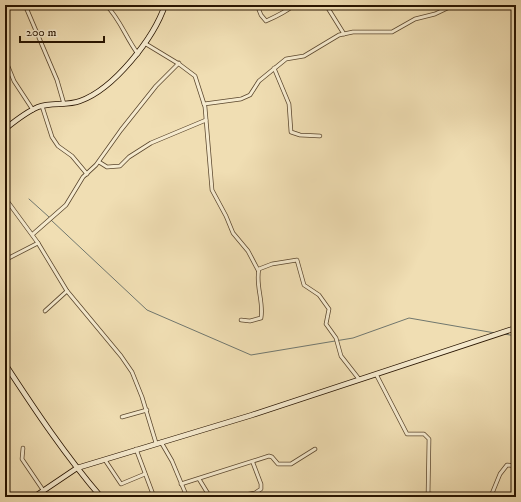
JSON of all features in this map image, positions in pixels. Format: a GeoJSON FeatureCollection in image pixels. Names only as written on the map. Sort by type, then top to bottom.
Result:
{"type":"FeatureCollection","features":[{"type":"Feature","properties":{"kind":"main road"},"geometry":{"type":"LineString","coordinates":[[5,129],[33,110],[42,106],[80,101],[103,88],[138,54],[146,44],[157,26],[165,5]]}},
{"type":"Feature","properties":{"kind":"main road"},"geometry":{"type":"LineString","coordinates":[[34,497],[77,468],[159,442],[183,437],[516,328]]}},
{"type":"Feature","properties":{"kind":"main road"},"geometry":{"type":"LineString","coordinates":[[5,364],[35,412],[101,497]]}},
{"type":"Feature","properties":{"kind":"street"},"geometry":{"type":"LineString","coordinates":[[25,5],[57,80],[64,104]]}},
{"type":"Feature","properties":{"kind":"street"},"geometry":{"type":"LineString","coordinates":[[106,5],[114,12],[125,34],[138,54]]}},
{"type":"Feature","properties":{"kind":"street"},"geometry":{"type":"LineString","coordinates":[[258,5],[261,15],[266,22],[277,17],[281,12],[294,5]]}},
{"type":"Feature","properties":{"kind":"street"},"geometry":{"type":"LineString","coordinates":[[326,5],[344,34]]}},
{"type":"Feature","properties":{"kind":"street"},"geometry":{"type":"LineString","coordinates":[[204,104],[241,99],[250,94],[259,81],[286,60],[304,56],[312,52],[320,45],[344,34],[353,32],[392,32],[416,19],[435,14],[454,5]]}},
{"type":"Feature","properties":{"kind":"street"},"geometry":{"type":"LineString","coordinates":[[146,44],[179,63],[195,76],[204,104],[211,185],[214,195],[223,210],[233,233],[248,251],[258,270],[262,297],[261,318],[250,321],[242,320]]}},
{"type":"Feature","properties":{"kind":"street"},"geometry":{"type":"LineString","coordinates":[[5,59],[14,81],[33,110]]}},
{"type":"Feature","properties":{"kind":"street"},"geometry":{"type":"LineString","coordinates":[[33,234],[66,205],[87,174],[99,162],[156,86],[179,63]]}},
{"type":"Feature","properties":{"kind":"street"},"geometry":{"type":"LineString","coordinates":[[274,68],[289,104],[291,132],[300,135],[320,136]]}},
{"type":"Feature","properties":{"kind":"street"},"geometry":{"type":"LineString","coordinates":[[42,106],[52,137],[58,146],[72,156],[87,174]]}},
{"type":"Feature","properties":{"kind":"street"},"geometry":{"type":"LineString","coordinates":[[99,162],[107,167],[120,166],[129,157],[151,144],[206,120]]}},
{"type":"Feature","properties":{"kind":"street"},"geometry":{"type":"LineString","coordinates":[[5,198],[33,234],[67,292],[121,356],[132,372],[159,442],[172,461],[187,497]]}},
{"type":"Feature","properties":{"kind":"street"},"geometry":{"type":"LineString","coordinates":[[5,260],[38,243]]}},
{"type":"Feature","properties":{"kind":"street"},"geometry":{"type":"LineString","coordinates":[[258,270],[272,264],[291,260],[298,261],[304,285],[319,295],[328,309],[326,324],[336,338],[341,356],[359,379]]}},
{"type":"Feature","properties":{"kind":"street"},"geometry":{"type":"LineString","coordinates":[[45,311],[67,292]]}},
{"type":"Feature","properties":{"kind":"street"},"geometry":{"type":"LineString","coordinates":[[376,373],[407,434],[424,434],[429,439],[428,496],[483,497]]}},
{"type":"Feature","properties":{"kind":"street"},"geometry":{"type":"LineString","coordinates":[[122,417],[146,410]]}},
{"type":"Feature","properties":{"kind":"street"},"geometry":{"type":"LineString","coordinates":[[23,448],[22,459],[43,490]]}},
{"type":"Feature","properties":{"kind":"street"},"geometry":{"type":"LineString","coordinates":[[136,449],[154,497]]}},
{"type":"Feature","properties":{"kind":"street"},"geometry":{"type":"LineString","coordinates":[[182,484],[252,463],[269,456],[272,457],[278,464],[291,464],[315,449]]}},
{"type":"Feature","properties":{"kind":"street"},"geometry":{"type":"LineString","coordinates":[[104,459],[121,484],[145,474]]}},
{"type":"Feature","properties":{"kind":"street"},"geometry":{"type":"LineString","coordinates":[[234,497],[255,493],[261,489],[261,484],[252,463]]}},
{"type":"Feature","properties":{"kind":"street"},"geometry":{"type":"LineString","coordinates":[[488,497],[492,496],[500,474],[506,465],[516,466]]}},
{"type":"Feature","properties":{"kind":"street"},"geometry":{"type":"LineString","coordinates":[[199,479],[210,497]]}},
{"type":"Feature","properties":{"kind":"waterway"},"geometry":{"type":"LineString","coordinates":[[29,199],[49,217]]}},
{"type":"Feature","properties":{"kind":"waterway"},"geometry":{"type":"LineString","coordinates":[[51,220],[147,310],[251,355],[353,338],[409,318],[495,333]]}},
{"type":"Feature","properties":{"kind":"waterway"},"geometry":{"type":"LineString","coordinates":[[504,334],[516,336]]}}]}
